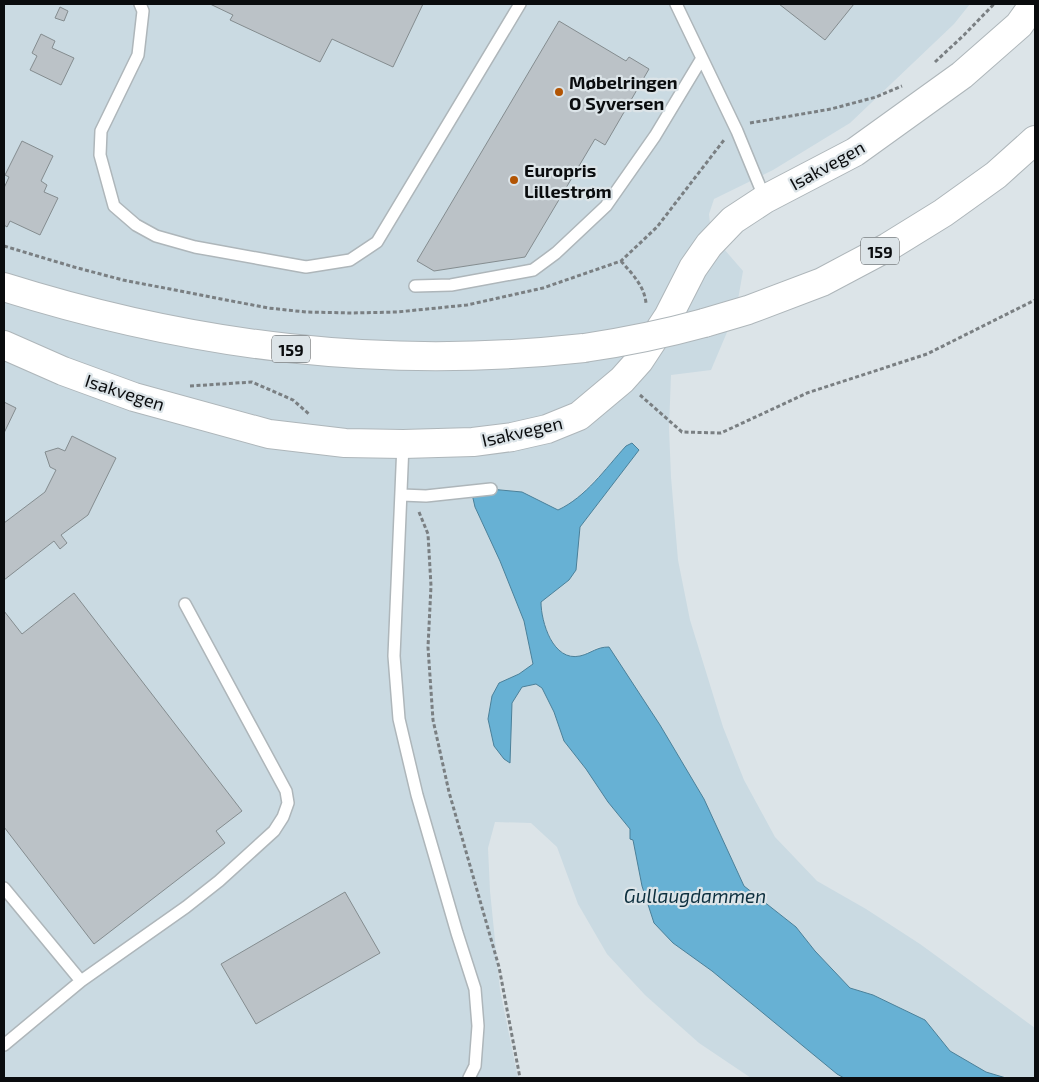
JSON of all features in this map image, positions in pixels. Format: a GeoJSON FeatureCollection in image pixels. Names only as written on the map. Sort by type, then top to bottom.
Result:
{"type":"FeatureCollection","features":[{"type":"Feature","properties":{"kind":"main road","name":"Isakvegen"},"geometry":{"type":"LineString","coordinates":[[4,345],[63,371],[134,397],[269,434],[345,443],[403,444],[474,442],[512,437],[547,429],[579,416],[622,380],[639,361],[668,317],[693,268],[709,245],[733,220],[765,199],[855,152],[954,81],[1019,25],[1034,4]]}},
{"type":"Feature","properties":{"kind":"main road","name":"159"},"geometry":{"type":"LineString","coordinates":[[4,287],[114,317],[186,334],[282,348],[419,357],[478,356],[584,348],[621,343],[668,333],[748,310],[822,282],[888,247],[943,213],[996,175],[1035,140]]}},
{"type":"Feature","properties":{"kind":"lane"},"geometry":{"type":"LineString","coordinates":[[140,4],[142,11],[138,55],[101,131],[100,155],[114,206],[136,225],[156,236],[195,247],[306,267],[350,260],[377,242],[520,4]]}},
{"type":"Feature","properties":{"kind":"lane"},"geometry":{"type":"LineString","coordinates":[[676,4],[737,130],[765,199]]}},
{"type":"Feature","properties":{"kind":"lane"},"geometry":{"type":"LineString","coordinates":[[415,286],[451,285],[533,270],[556,253],[606,206],[655,136],[702,58]]}},
{"type":"Feature","properties":{"kind":"lane"},"geometry":{"type":"LineString","coordinates":[[403,444],[394,656],[399,718],[417,795],[456,932],[475,989],[478,1026],[475,1066],[469,1078]]}},
{"type":"Feature","properties":{"kind":"lane"},"geometry":{"type":"LineString","coordinates":[[402,495],[426,496],[491,489]]}},
{"type":"Feature","properties":{"kind":"lane"},"geometry":{"type":"LineString","coordinates":[[4,1045],[81,981],[186,907],[219,881],[274,831],[283,817],[288,804],[286,791],[185,604]]}},
{"type":"Feature","properties":{"kind":"lane"},"geometry":{"type":"LineString","coordinates":[[4,888],[81,981]]}},
{"type":"Feature","properties":{"kind":"path"},"geometry":{"type":"LineString","coordinates":[[930,66],[994,4]]}},
{"type":"Feature","properties":{"kind":"path"},"geometry":{"type":"LineString","coordinates":[[746,124],[855,103],[876,97],[908,82]]}},
{"type":"Feature","properties":{"kind":"path"},"geometry":{"type":"LineString","coordinates":[[4,246],[123,280],[268,308],[306,312],[352,313],[397,312],[467,305],[543,288],[620,261],[657,227],[717,147],[727,137]]}},
{"type":"Feature","properties":{"kind":"path"},"geometry":{"type":"LineString","coordinates":[[620,261],[644,290],[645,308]]}},
{"type":"Feature","properties":{"kind":"path"},"geometry":{"type":"LineString","coordinates":[[622,380],[682,432],[721,433],[807,393],[927,354],[1035,300]]}},
{"type":"Feature","properties":{"kind":"path"},"geometry":{"type":"LineString","coordinates":[[189,386],[252,382],[294,400],[311,416]]}},
{"type":"Feature","properties":{"kind":"path"},"geometry":{"type":"LineString","coordinates":[[402,495],[417,509],[428,534],[431,586],[428,647],[433,720],[449,792],[499,968],[520,1078]]}},
{"type":"Feature","properties":{"kind":"shaded area"},"geometry":{"type":"Polygon","coordinates":[[[4,4],[970,4],[954,24],[850,123],[773,170],[714,199],[709,214],[711,234],[743,271],[736,311],[711,370],[671,375],[669,428],[671,477],[678,560],[690,620],[723,727],[744,780],[775,837],[817,881],[866,909],[920,944],[1035,1028],[1035,1078],[1006,1078],[986,1072],[950,1051],[925,1020],[873,995],[850,988],[815,951],[796,927],[744,886],[704,799],[660,725],[599,647],[579,656],[566,656],[557,649],[544,625],[541,602],[568,580],[575,570],[580,527],[639,450],[632,443],[571,504],[558,510],[548,506],[472,494],[475,507],[500,561],[524,621],[533,664],[519,674],[499,683],[492,696],[488,719],[504,759],[510,763],[512,703],[522,687],[536,684],[542,688],[554,712],[564,741],[630,829],[630,839],[633,840],[642,886],[673,943],[712,971],[844,1078],[751,1078],[699,1043],[645,995],[607,954],[578,904],[557,847],[531,823],[495,822],[488,848],[490,891],[500,990],[518,1078],[4,1078],[4,4]]]}},
{"type":"Feature","properties":{"kind":"water","name":"Gullaugdammen"},"geometry":{"type":"Polygon","coordinates":[[[632,443],[639,450],[580,527],[576,570],[569,580],[541,602],[543,620],[550,639],[563,653],[571,656],[580,656],[609,647],[660,725],[704,799],[744,886],[796,927],[815,951],[850,988],[873,995],[925,1020],[950,1051],[986,1072],[1006,1078],[844,1078],[837,1074],[712,971],[673,943],[654,923],[642,886],[633,840],[630,839],[630,829],[564,741],[554,712],[542,688],[536,684],[522,687],[512,703],[510,763],[504,759],[494,746],[488,719],[492,696],[499,683],[519,674],[533,664],[524,621],[500,561],[475,507],[472,494],[479,488],[522,492],[558,510],[586,490],[626,446],[632,443]]]}},
{"type":"Feature","properties":{"kind":"building"},"geometry":{"type":"Polygon","coordinates":[[[210,4],[423,4],[393,67],[332,39],[320,62],[230,20],[233,15],[210,4]]]}},
{"type":"Feature","properties":{"kind":"building"},"geometry":{"type":"Polygon","coordinates":[[[779,4],[854,4],[825,40],[779,4]]]}},
{"type":"Feature","properties":{"kind":"building"},"geometry":{"type":"Polygon","coordinates":[[[60,7],[68,11],[64,21],[55,18],[60,7]]]}},
{"type":"Feature","properties":{"kind":"building"},"geometry":{"type":"Polygon","coordinates":[[[559,21],[626,61],[629,57],[649,69],[605,145],[595,139],[525,257],[434,271],[417,261],[559,21]]]}},
{"type":"Feature","properties":{"kind":"building"},"geometry":{"type":"Polygon","coordinates":[[[41,34],[55,41],[52,48],[74,58],[61,85],[30,70],[37,56],[32,53],[41,34]]]}},
{"type":"Feature","properties":{"kind":"building"},"geometry":{"type":"Polygon","coordinates":[[[22,141],[53,156],[41,181],[47,185],[44,192],[58,198],[40,235],[10,221],[7,227],[4,225],[4,188],[9,177],[5,175],[22,141]]]}},
{"type":"Feature","properties":{"kind":"building"},"geometry":{"type":"Polygon","coordinates":[[[4,402],[16,408],[4,433],[4,402]]]}},
{"type":"Feature","properties":{"kind":"building"},"geometry":{"type":"Polygon","coordinates":[[[72,436],[116,458],[88,515],[61,535],[67,543],[60,549],[54,541],[4,580],[4,523],[45,492],[56,470],[50,467],[45,452],[58,448],[65,451],[72,436]]]}},
{"type":"Feature","properties":{"kind":"building"},"geometry":{"type":"Polygon","coordinates":[[[74,593],[242,811],[216,831],[225,843],[94,944],[4,827],[4,611],[22,634],[74,593]]]}},
{"type":"Feature","properties":{"kind":"building"},"geometry":{"type":"Polygon","coordinates":[[[345,892],[380,953],[256,1024],[221,964],[345,892]]]}},
{"type":"Feature","properties":{"kind":"place","name":"Møbelringen O Syversen"},"geometry":{"type":"Point","coordinates":[559,92]}},
{"type":"Feature","properties":{"kind":"place","name":"Europris Lillestrøm"},"geometry":{"type":"Point","coordinates":[514,180]}}]}
